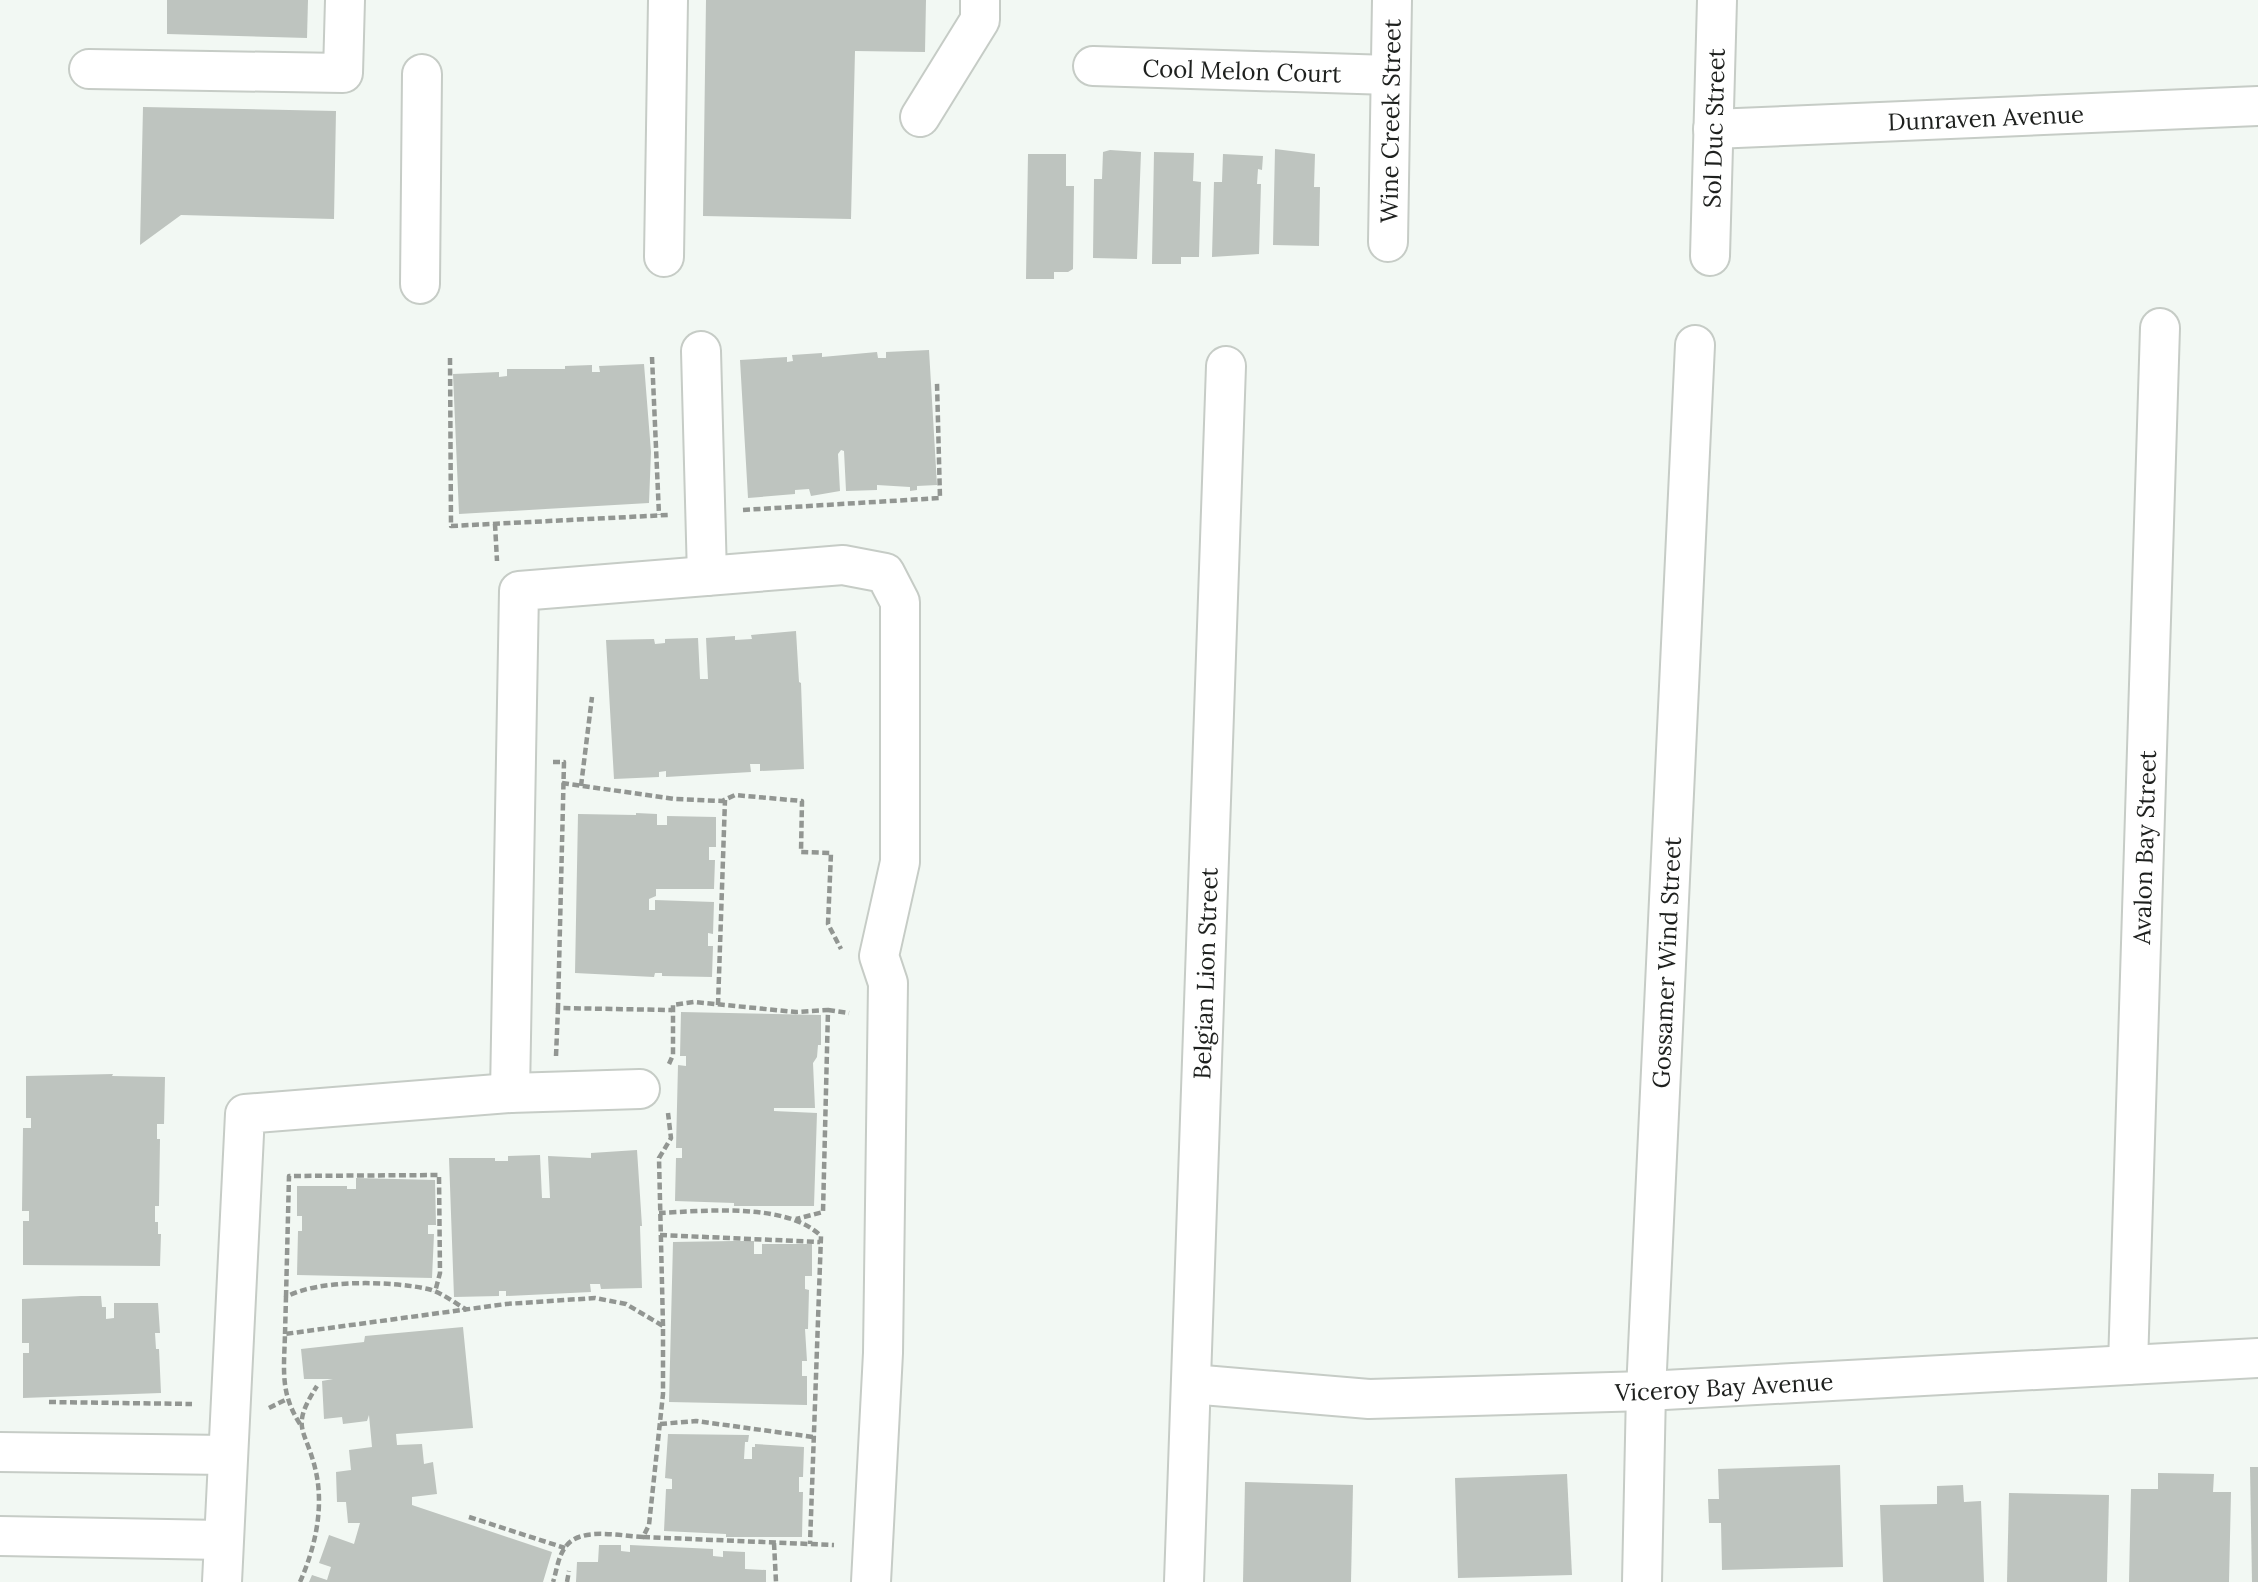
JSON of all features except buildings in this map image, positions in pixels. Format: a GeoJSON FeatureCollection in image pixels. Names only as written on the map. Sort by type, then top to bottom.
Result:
{"type":"FeatureCollection","features":[{"type":"Feature","properties":{"kind":"street"},"geometry":{"type":"LineString","coordinates":[[89,69],[343,73],[345,0]]}},
{"type":"Feature","properties":{"kind":"street"},"geometry":{"type":"LineString","coordinates":[[664,257],[668,0]]}},
{"type":"Feature","properties":{"kind":"street"},"geometry":{"type":"LineString","coordinates":[[920,117],[980,20],[980,0]]}},
{"type":"Feature","properties":{"kind":"street","name":"Wine Creek Street"},"geometry":{"type":"LineString","coordinates":[[1388,242],[1392,0]]}},
{"type":"Feature","properties":{"kind":"street","name":"Sol Duc Street"},"geometry":{"type":"LineString","coordinates":[[1710,256],[1717,0]]}},
{"type":"Feature","properties":{"kind":"street","name":"Cool Melon Court"},"geometry":{"type":"LineString","coordinates":[[1093,66],[1390,75]]}},
{"type":"Feature","properties":{"kind":"street"},"geometry":{"type":"LineString","coordinates":[[419,284],[422,74]]}},
{"type":"Feature","properties":{"kind":"street","name":"Dunraven Avenue"},"geometry":{"type":"LineString","coordinates":[[1713,129],[2258,106]]}},
{"type":"Feature","properties":{"kind":"street","name":"Avalon Bay Street"},"geometry":{"type":"LineString","coordinates":[[2128,1365],[2160,328]]}},
{"type":"Feature","properties":{"kind":"street","name":"Gossamer Wind Street"},"geometry":{"type":"LineString","coordinates":[[1642,1582],[1646,1391],[1695,345]]}},
{"type":"Feature","properties":{"kind":"street"},"geometry":{"type":"LineString","coordinates":[[701,351],[707,576]]}},
{"type":"Feature","properties":{"kind":"street","name":"Belgian Lion Street"},"geometry":{"type":"LineString","coordinates":[[1184,1582],[1226,366]]}},
{"type":"Feature","properties":{"kind":"street"},"geometry":{"type":"LineString","coordinates":[[510,1093],[519,591],[843,565],[885,573],[900,602],[900,862],[879,956],[888,983],[883,1353],[872,1565]]}},
{"type":"Feature","properties":{"kind":"street"},"geometry":{"type":"LineString","coordinates":[[222,1582],[245,1114],[510,1093],[652,1089]]}},
{"type":"Feature","properties":{"kind":"street","name":"Viceroy Bay Avenue"},"geometry":{"type":"LineString","coordinates":[[1191,1384],[1369,1399],[1646,1391],[2258,1358]]}},
{"type":"Feature","properties":{"kind":"street"},"geometry":{"type":"LineString","coordinates":[[0,1452],[227,1455]]}},
{"type":"Feature","properties":{"kind":"street"},"geometry":{"type":"LineString","coordinates":[[0,1536],[223,1540]]}},
{"type":"Feature","properties":{"kind":"path"},"geometry":{"type":"LineString","coordinates":[[652,357],[659,515]]}},
{"type":"Feature","properties":{"kind":"path"},"geometry":{"type":"LineString","coordinates":[[450,358],[452,526],[940,498],[937,383]]}},
{"type":"Feature","properties":{"kind":"path"},"geometry":{"type":"LineString","coordinates":[[581,786],[592,698]]}},
{"type":"Feature","properties":{"kind":"path"},"geometry":{"type":"LineString","coordinates":[[516,761],[564,762],[555,1091]]}},
{"type":"Feature","properties":{"kind":"path"},"geometry":{"type":"LineString","coordinates":[[562,783],[675,799],[725,799],[735,795],[802,800],[801,852],[831,853],[828,924],[846,960]]}},
{"type":"Feature","properties":{"kind":"path"},"geometry":{"type":"LineString","coordinates":[[718,1005],[725,799]]}},
{"type":"Feature","properties":{"kind":"path"},"geometry":{"type":"LineString","coordinates":[[643,1537],[649,1525],[663,1394],[659,1158],[671,1138],[652,1089],[673,1055],[673,1005],[694,1002],[796,1012],[828,1010],[850,1013],[860,1009]]}},
{"type":"Feature","properties":{"kind":"path"},"geometry":{"type":"LineString","coordinates":[[558,1008],[672,1010]]}},
{"type":"Feature","properties":{"kind":"path"},"geometry":{"type":"LineString","coordinates":[[794,1220],[823,1212],[828,1010]]}},
{"type":"Feature","properties":{"kind":"path"},"geometry":{"type":"LineString","coordinates":[[300,1582],[313,1554],[319,1507],[316,1472],[300,1424],[287,1399],[284,1381],[289,1176],[439,1175],[440,1272],[435,1292]]}},
{"type":"Feature","properties":{"kind":"path"},"geometry":{"type":"LineString","coordinates":[[659,1213],[753,1213],[794,1220],[811,1227],[821,1236],[810,1544]]}},
{"type":"Feature","properties":{"kind":"path"},"geometry":{"type":"LineString","coordinates":[[660,1235],[821,1242]]}},
{"type":"Feature","properties":{"kind":"path"},"geometry":{"type":"LineString","coordinates":[[286,1297],[301,1289],[395,1285],[435,1292],[467,1310]]}},
{"type":"Feature","properties":{"kind":"path"},"geometry":{"type":"LineString","coordinates":[[285,1334],[506,1304],[595,1298],[626,1304],[663,1326]]}},
{"type":"Feature","properties":{"kind":"path"},"geometry":{"type":"LineString","coordinates":[[300,1424],[302,1409],[317,1386]]}},
{"type":"Feature","properties":{"kind":"path"},"geometry":{"type":"LineString","coordinates":[[49,1402],[191,1404],[263,1412],[287,1399]]}},
{"type":"Feature","properties":{"kind":"path"},"geometry":{"type":"LineString","coordinates":[[660,1424],[696,1421],[813,1437]]}},
{"type":"Feature","properties":{"kind":"path"},"geometry":{"type":"LineString","coordinates":[[469,1517],[565,1548]]}},
{"type":"Feature","properties":{"kind":"path"},"geometry":{"type":"LineString","coordinates":[[553,1582],[569,1542],[596,1534],[810,1544],[872,1565]]}},
{"type":"Feature","properties":{"kind":"path"},"geometry":{"type":"LineString","coordinates":[[774,1543],[776,1582]]}},
{"type":"Feature","properties":{"kind":"path"},"geometry":{"type":"LineString","coordinates":[[567,1582],[569,1571]]}}]}
